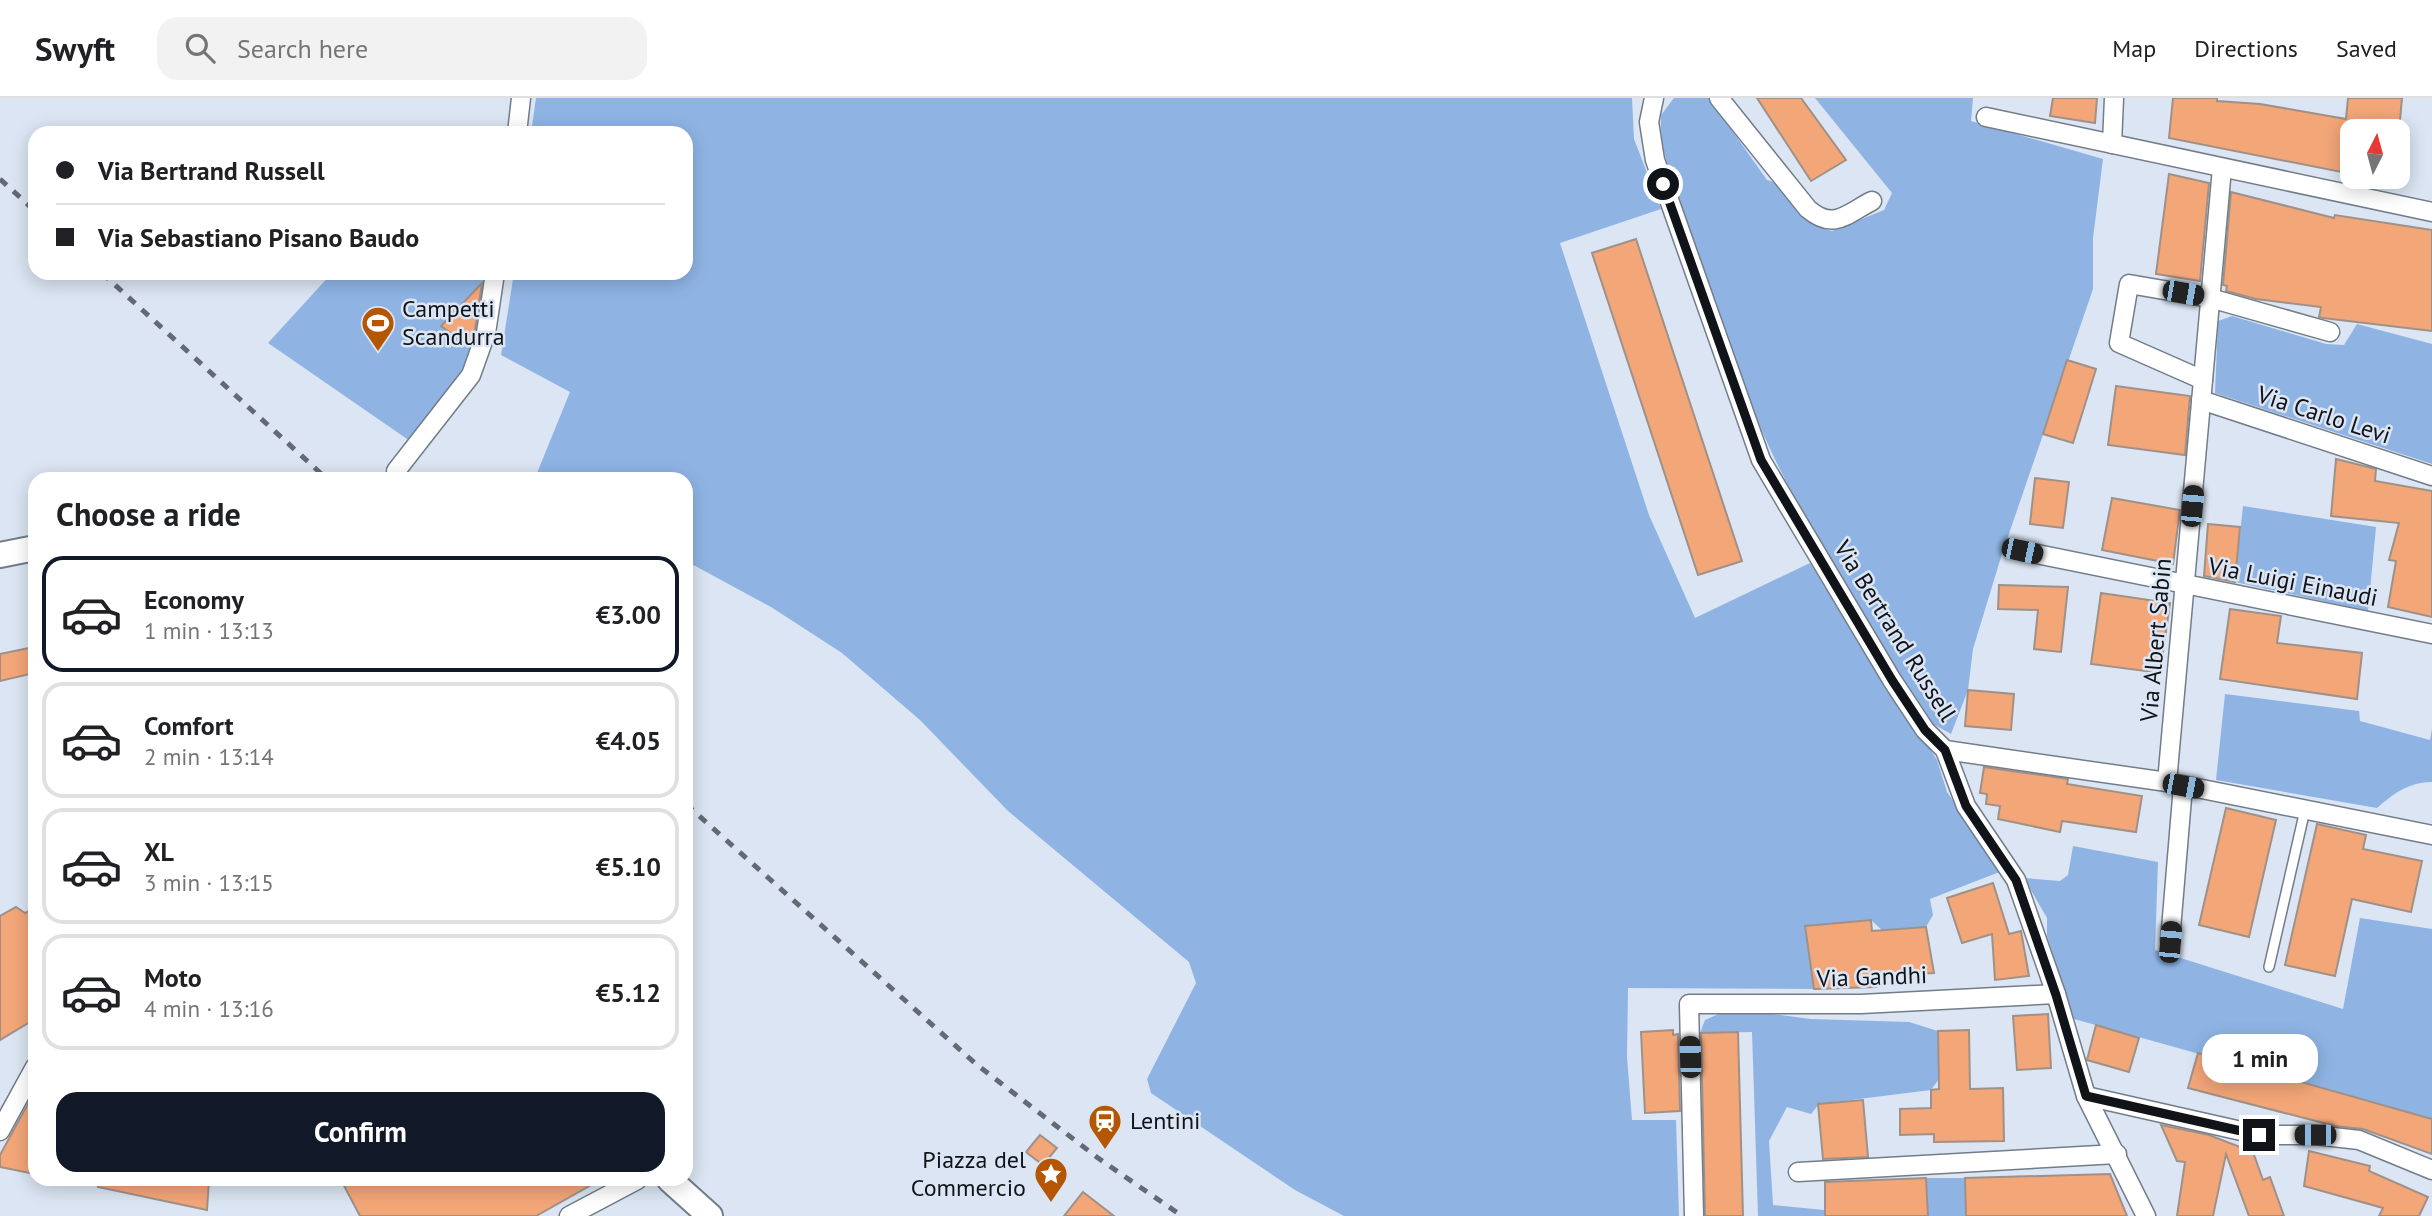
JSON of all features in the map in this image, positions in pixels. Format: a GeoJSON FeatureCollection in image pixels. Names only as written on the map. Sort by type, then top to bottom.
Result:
{"type":"FeatureCollection","features":[{"type":"Feature","properties":{"kind":"main road"},"geometry":{"type":"LineString","coordinates":[[0,555],[28,549]]}},
{"type":"Feature","properties":{"kind":"main road"},"geometry":{"type":"LineString","coordinates":[[677,1186],[710,1216]]}},
{"type":"Feature","properties":{"kind":"street"},"geometry":{"type":"LineString","coordinates":[[518,126],[521,98]]}},
{"type":"Feature","properties":{"kind":"street","name":"Via Bertrand Russell"},"geometry":{"type":"LineString","coordinates":[[1654,98],[1649,122],[1655,160],[1761,460],[1892,680],[1925,730],[1945,750],[1966,806],[2016,880],[2056,995],[2086,1096],[2147,1216]]}},
{"type":"Feature","properties":{"kind":"street"},"geometry":{"type":"LineString","coordinates":[[1719,98],[1808,209],[1821,220],[1833,221],[1872,201]]}},
{"type":"Feature","properties":{"kind":"street"},"geometry":{"type":"LineString","coordinates":[[2112,144],[2114,98]]}},
{"type":"Feature","properties":{"kind":"street"},"geometry":{"type":"LineString","coordinates":[[1986,117],[2432,212]]}},
{"type":"Feature","properties":{"kind":"street","name":"Via Albert Sabin"},"geometry":{"type":"LineString","coordinates":[[2170,942],[2185,586],[2222,168]]}},
{"type":"Feature","properties":{"kind":"street"},"geometry":{"type":"LineString","coordinates":[[396,471],[471,375],[486,333],[494,280]]}},
{"type":"Feature","properties":{"kind":"street"},"geometry":{"type":"LineString","coordinates":[[2203,380],[2119,343],[2129,284],[2210,298],[2330,332]]}},
{"type":"Feature","properties":{"kind":"street","name":"Via Carlo Levi"},"geometry":{"type":"LineString","coordinates":[[2201,400],[2432,475]]}},
{"type":"Feature","properties":{"kind":"street","name":"Via Luigi Einaudi"},"geometry":{"type":"LineString","coordinates":[[2022,551],[2432,634]]}},
{"type":"Feature","properties":{"kind":"street"},"geometry":{"type":"LineString","coordinates":[[1945,750],[2175,784],[2432,835]]}},
{"type":"Feature","properties":{"kind":"street","name":"Via Gandhi"},"geometry":{"type":"LineString","coordinates":[[1694,1216],[1689,1004],[1861,1004],[2056,995]]}},
{"type":"Feature","properties":{"kind":"street"},"geometry":{"type":"LineString","coordinates":[[0,1131],[28,1079]]}},
{"type":"Feature","properties":{"kind":"street"},"geometry":{"type":"LineString","coordinates":[[2086,1096],[2259,1135],[2315,1135],[2359,1140],[2432,1170]]}},
{"type":"Feature","properties":{"kind":"street"},"geometry":{"type":"LineString","coordinates":[[1798,1172],[2117,1154]]}},
{"type":"Feature","properties":{"kind":"street"},"geometry":{"type":"LineString","coordinates":[[569,1216],[626,1186]]}},
{"type":"Feature","properties":{"kind":"lane"},"geometry":{"type":"LineString","coordinates":[[2269,967],[2305,810]]}},
{"type":"Feature","properties":{"kind":"shaded area"},"geometry":{"type":"Polygon","coordinates":[[[536,98],[1632,98],[1634,139],[1661,209],[1560,243],[1649,515],[1695,618],[1810,563],[1937,760],[1947,792],[2002,871],[1930,899],[1933,915],[1926,927],[1882,930],[1871,920],[1805,926],[1814,989],[1628,988],[1627,1057],[1632,1120],[1676,1120],[1679,1216],[1344,1216],[1295,1190],[1151,1093],[1147,1079],[1196,983],[1189,962],[1008,811],[920,720],[842,653],[771,607],[693,565],[693,472],[537,472],[570,392],[501,355],[513,280],[693,280],[693,126],[532,126],[536,98]]]}},
{"type":"Feature","properties":{"kind":"shaded area"},"geometry":{"type":"Polygon","coordinates":[[[1674,98],[1709,98],[1767,180],[1782,188],[1810,219],[1832,231],[1884,210],[1892,193],[1815,98],[1973,98],[1971,121],[2103,159],[2093,238],[2093,289],[2001,557],[1973,649],[1968,690],[1951,734],[1933,724],[1916,703],[1804,515],[1760,427],[1731,352],[1668,166],[1661,131],[1661,115],[1674,98]]]}},
{"type":"Feature","properties":{"kind":"shaded area","name":"Campetti Scandurra"},"geometry":{"type":"Polygon","coordinates":[[[326,280],[483,280],[472,357],[410,441],[268,343],[326,280]]]}},
{"type":"Feature","properties":{"kind":"shaded area"},"geometry":{"type":"Polygon","coordinates":[[[2232,316],[2326,344],[2344,345],[2357,324],[2432,344],[2432,464],[2215,393],[2218,321],[2232,316]]]}},
{"type":"Feature","properties":{"kind":"shaded area"},"geometry":{"type":"Polygon","coordinates":[[[2243,506],[2376,527],[2368,611],[2235,582],[2243,506]]]}},
{"type":"Feature","properties":{"kind":"shaded area"},"geometry":{"type":"Polygon","coordinates":[[[2225,694],[2359,711],[2360,721],[2430,740],[2432,729],[2432,782],[2416,784],[2402,790],[2377,808],[2216,780],[2225,694]]]}},
{"type":"Feature","properties":{"kind":"shaded area"},"geometry":{"type":"Polygon","coordinates":[[[2073,846],[2158,862],[2155,950],[2343,1009],[2360,918],[2432,929],[2432,1119],[2074,1019],[2047,936],[2047,918],[2024,878],[2060,881],[2068,875],[2073,846]]]}},
{"type":"Feature","properties":{"kind":"shaded area"},"geometry":{"type":"Polygon","coordinates":[[[1756,1012],[1811,1019],[1909,1022],[1938,1031],[1939,1079],[1931,1090],[1819,1104],[1811,1114],[1787,1107],[1769,1141],[1773,1205],[1824,1210],[1825,1216],[1758,1216],[1752,1032],[1700,1033],[1705,1020],[1721,1013],[1756,1012]]]}},
{"type":"Feature","properties":{"kind":"shaded area"},"geometry":{"type":"Polygon","coordinates":[[[1926,1178],[1965,1178],[1966,1216],[1928,1216],[1926,1178]]]}},
{"type":"Feature","properties":{"kind":"building"},"geometry":{"type":"Polygon","coordinates":[[[1757,98],[1801,98],[1846,160],[1811,181],[1757,98]]]}},
{"type":"Feature","properties":{"kind":"building"},"geometry":{"type":"Polygon","coordinates":[[[2053,98],[2097,98],[2095,123],[2050,116],[2053,98]]]}},
{"type":"Feature","properties":{"kind":"building"},"geometry":{"type":"Polygon","coordinates":[[[2173,98],[2217,98],[2217,101],[2260,104],[2346,119],[2340,119],[2340,172],[2169,138],[2173,98]]]}},
{"type":"Feature","properties":{"kind":"building"},"geometry":{"type":"Polygon","coordinates":[[[2348,98],[2402,98],[2400,119],[2346,119],[2348,98]]]}},
{"type":"Feature","properties":{"kind":"building"},"geometry":{"type":"Polygon","coordinates":[[[2169,174],[2209,183],[2200,281],[2156,274],[2169,174]]]}},
{"type":"Feature","properties":{"kind":"building"},"geometry":{"type":"Polygon","coordinates":[[[2231,192],[2334,218],[2335,215],[2432,230],[2432,331],[2323,318],[2319,317],[2321,307],[2256,299],[2226,291],[2227,286],[2223,285],[2231,192]]]}},
{"type":"Feature","properties":{"kind":"building"},"geometry":{"type":"Polygon","coordinates":[[[1636,239],[1742,561],[1698,575],[1592,253],[1636,239]]]}},
{"type":"Feature","properties":{"kind":"building"},"geometry":{"type":"Polygon","coordinates":[[[482,283],[475,330],[469,346],[441,326],[482,283]]]}},
{"type":"Feature","properties":{"kind":"building"},"geometry":{"type":"Polygon","coordinates":[[[2067,360],[2096,369],[2073,443],[2043,434],[2067,360]]]}},
{"type":"Feature","properties":{"kind":"building"},"geometry":{"type":"Polygon","coordinates":[[[2116,386],[2190,396],[2185,455],[2108,445],[2116,386]]]}},
{"type":"Feature","properties":{"kind":"building"},"geometry":{"type":"Polygon","coordinates":[[[2336,459],[2376,469],[2375,481],[2432,491],[2432,617],[2388,607],[2396,561],[2389,560],[2399,523],[2331,516],[2336,459]]]}},
{"type":"Feature","properties":{"kind":"building"},"geometry":{"type":"Polygon","coordinates":[[[2035,478],[2069,482],[2063,528],[2030,524],[2035,478]]]}},
{"type":"Feature","properties":{"kind":"building"},"geometry":{"type":"Polygon","coordinates":[[[2112,498],[2180,510],[2173,564],[2102,550],[2112,498]]]}},
{"type":"Feature","properties":{"kind":"building"},"geometry":{"type":"Polygon","coordinates":[[[2208,524],[2240,527],[2235,582],[2204,576],[2208,524]]]}},
{"type":"Feature","properties":{"kind":"building"},"geometry":{"type":"Polygon","coordinates":[[[1999,585],[2068,587],[2061,652],[2034,649],[2038,610],[1998,609],[1999,585]]]}},
{"type":"Feature","properties":{"kind":"building"},"geometry":{"type":"Polygon","coordinates":[[[2101,593],[2170,603],[2160,673],[2091,664],[2101,593]]]}},
{"type":"Feature","properties":{"kind":"building"},"geometry":{"type":"Polygon","coordinates":[[[2230,609],[2281,616],[2277,643],[2362,653],[2357,699],[2220,679],[2230,609]]]}},
{"type":"Feature","properties":{"kind":"building"},"geometry":{"type":"Polygon","coordinates":[[[28,648],[28,674],[0,681],[0,654],[28,648]]]}},
{"type":"Feature","properties":{"kind":"building"},"geometry":{"type":"Polygon","coordinates":[[[1968,690],[2014,694],[2011,730],[1965,726],[1968,690]]]}},
{"type":"Feature","properties":{"kind":"building"},"geometry":{"type":"Polygon","coordinates":[[[1984,767],[2068,779],[2067,784],[2142,796],[2136,832],[2062,821],[2060,832],[1998,819],[2000,806],[1986,804],[1987,794],[1980,793],[1984,767]]]}},
{"type":"Feature","properties":{"kind":"building"},"geometry":{"type":"Polygon","coordinates":[[[2226,808],[2276,820],[2249,937],[2199,925],[2226,808]]]}},
{"type":"Feature","properties":{"kind":"building"},"geometry":{"type":"Polygon","coordinates":[[[2317,824],[2366,835],[2363,849],[2422,861],[2411,912],[2352,899],[2335,976],[2285,965],[2317,824]]]}},
{"type":"Feature","properties":{"kind":"building"},"geometry":{"type":"Polygon","coordinates":[[[1993,883],[2009,934],[2021,931],[2029,976],[1995,980],[1992,934],[1962,943],[1947,898],[1993,883]]]}},
{"type":"Feature","properties":{"kind":"building"},"geometry":{"type":"Polygon","coordinates":[[[16,907],[25,913],[28,912],[28,1023],[0,1040],[0,916],[16,907]]]}},
{"type":"Feature","properties":{"kind":"building"},"geometry":{"type":"Polygon","coordinates":[[[1871,920],[1872,931],[1926,927],[1934,973],[1875,976],[1876,987],[1814,989],[1805,926],[1871,920]]]}},
{"type":"Feature","properties":{"kind":"building"},"geometry":{"type":"Polygon","coordinates":[[[2048,1014],[2051,1068],[2017,1070],[2013,1016],[2048,1014]]]}},
{"type":"Feature","properties":{"kind":"building"},"geometry":{"type":"Polygon","coordinates":[[[2096,1025],[2139,1038],[2129,1072],[2087,1060],[2096,1025]]]}},
{"type":"Feature","properties":{"kind":"building"},"geometry":{"type":"Polygon","coordinates":[[[1673,1030],[1673,1035],[1678,1034],[1680,1111],[1645,1113],[1641,1032],[1673,1030]]]}},
{"type":"Feature","properties":{"kind":"building"},"geometry":{"type":"Polygon","coordinates":[[[1969,1030],[1970,1089],[2003,1088],[2004,1141],[1934,1142],[1934,1134],[1900,1135],[1900,1109],[1931,1108],[1931,1090],[1939,1089],[1938,1031],[1969,1030]]]}},
{"type":"Feature","properties":{"kind":"building"},"geometry":{"type":"Polygon","coordinates":[[[1738,1032],[1743,1216],[1705,1216],[1701,1033],[1738,1032]]]}},
{"type":"Feature","properties":{"kind":"building"},"geometry":{"type":"Polygon","coordinates":[[[2198,1053],[2432,1119],[2432,1154],[2363,1129],[2335,1126],[2188,1088],[2198,1053]]]}},
{"type":"Feature","properties":{"kind":"building"},"geometry":{"type":"Polygon","coordinates":[[[1863,1100],[1868,1157],[1823,1159],[1818,1104],[1863,1100]]]}},
{"type":"Feature","properties":{"kind":"building"},"geometry":{"type":"Polygon","coordinates":[[[28,1104],[28,1173],[0,1167],[0,1155],[28,1104]]]}},
{"type":"Feature","properties":{"kind":"building"},"geometry":{"type":"Polygon","coordinates":[[[2161,1125],[2209,1135],[2253,1152],[2263,1180],[2270,1177],[2284,1216],[2249,1216],[2226,1154],[2213,1216],[2177,1216],[2185,1162],[2177,1161],[2161,1125]]]}},
{"type":"Feature","properties":{"kind":"building"},"geometry":{"type":"Polygon","coordinates":[[[1040,1135],[1057,1148],[1043,1165],[1026,1152],[1040,1135]]]}},
{"type":"Feature","properties":{"kind":"building"},"geometry":{"type":"Polygon","coordinates":[[[2309,1151],[2370,1166],[2369,1171],[2428,1197],[2419,1216],[2379,1216],[2383,1208],[2304,1186],[2309,1151]]]}},
{"type":"Feature","properties":{"kind":"building"},"geometry":{"type":"Polygon","coordinates":[[[2110,1174],[2127,1216],[1966,1216],[1965,1178],[2110,1174]]]}},
{"type":"Feature","properties":{"kind":"building"},"geometry":{"type":"Polygon","coordinates":[[[1926,1178],[1928,1216],[1825,1216],[1825,1182],[1926,1178]]]}},
{"type":"Feature","properties":{"kind":"building"},"geometry":{"type":"Polygon","coordinates":[[[209,1186],[207,1210],[98,1187],[209,1186]]]}},
{"type":"Feature","properties":{"kind":"building"},"geometry":{"type":"Polygon","coordinates":[[[344,1186],[589,1186],[536,1216],[360,1216],[344,1186]]]}},
{"type":"Feature","properties":{"kind":"building"},"geometry":{"type":"Polygon","coordinates":[[[1083,1192],[1114,1216],[1064,1216],[1083,1192]]]}},
{"type":"Feature","properties":{"kind":"railway"},"geometry":{"type":"LineString","coordinates":[[0,179],[28,205]]}},
{"type":"Feature","properties":{"kind":"railway"},"geometry":{"type":"LineString","coordinates":[[110,280],[319,472]]}},
{"type":"Feature","properties":{"kind":"railway"},"geometry":{"type":"LineString","coordinates":[[693,810],[976,1064],[1098,1158],[1182,1216]]}},
{"type":"Feature","properties":{"kind":"place","name":"Campetti Scandurra"},"geometry":{"type":"Point","coordinates":[378,353]}},
{"type":"Feature","properties":{"kind":"place","name":"Lentini"},"geometry":{"type":"Point","coordinates":[1105,1151]}},
{"type":"Feature","properties":{"kind":"place","name":"Piazza del Commercio"},"geometry":{"type":"Point","coordinates":[1051,1204]}},
{"type":"Feature","properties":{"kind":"route"},"geometry":{"type":"LineString","coordinates":[[1663,184],[1761,460],[1892,680],[1925,730],[1945,750],[1966,806],[2016,880],[2056,995],[2086,1096],[2259,1135]]}}]}
